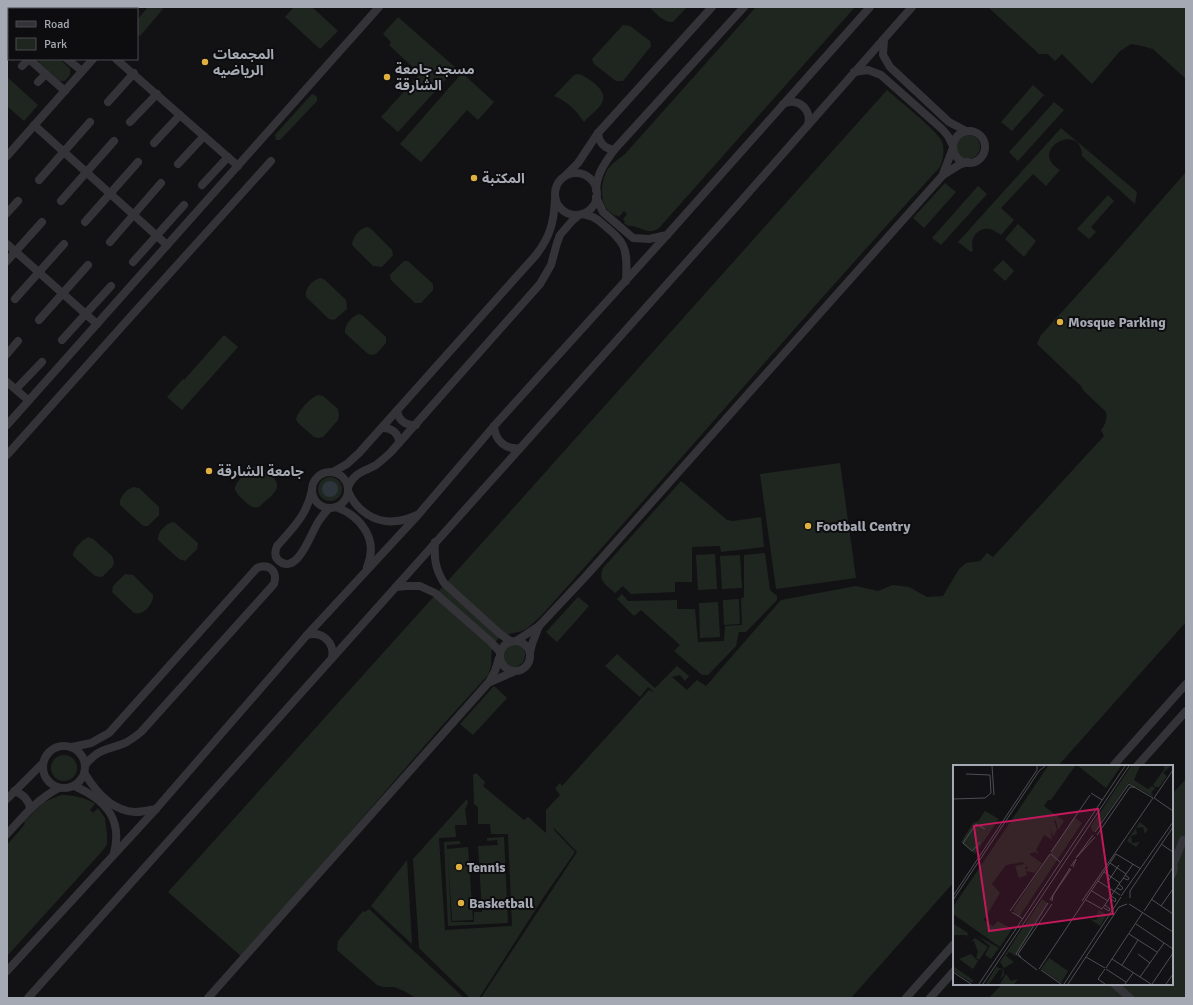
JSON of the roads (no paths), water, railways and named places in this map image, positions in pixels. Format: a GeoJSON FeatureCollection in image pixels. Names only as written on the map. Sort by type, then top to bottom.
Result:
{"type":"FeatureCollection","features":[{"type":"Feature","properties":{"kind":"street"},"geometry":{"type":"LineString","coordinates":[[7,424],[379,7]]}},
{"type":"Feature","properties":{"kind":"street"},"geometry":{"type":"LineString","coordinates":[[334,472],[355,457],[382,428],[539,251],[546,241],[550,231],[554,210],[555,189],[557,184],[578,163],[598,133],[712,7]]}},
{"type":"Feature","properties":{"kind":"street"},"geometry":{"type":"LineString","coordinates":[[418,515],[396,521],[382,521],[369,517],[356,505],[348,489],[345,479],[338,473],[325,472],[318,476],[313,482],[312,490],[302,517],[277,546],[276,556],[278,560],[288,564],[298,558],[309,542],[317,524],[332,508],[344,501],[348,489],[352,480],[358,474],[382,460],[400,443],[540,284],[551,265],[557,243],[565,227],[581,214],[590,209],[596,194],[599,174],[602,166],[614,150],[744,7]]}},
{"type":"Feature","properties":{"kind":"street"},"geometry":{"type":"LineString","coordinates":[[7,971],[156,809],[307,635],[418,515],[494,426],[626,281],[870,7]]}},
{"type":"Feature","properties":{"kind":"street"},"geometry":{"type":"LineString","coordinates":[[28,998],[912,7]]}},
{"type":"Feature","properties":{"kind":"street"},"geometry":{"type":"LineString","coordinates":[[854,72],[868,70],[881,75],[946,133],[956,156],[963,162],[972,162],[980,158],[983,153],[984,143],[980,136],[977,133],[966,131],[949,122],[910,87],[886,62],[884,55],[884,39]]}},
{"type":"Feature","properties":{"kind":"street"},"geometry":{"type":"LineString","coordinates":[[22,66],[28,60]]}},
{"type":"Feature","properties":{"kind":"street"},"geometry":{"type":"LineString","coordinates":[[30,60],[65,91]]}},
{"type":"Feature","properties":{"kind":"street"},"geometry":{"type":"LineString","coordinates":[[68,60],[82,72]]}},
{"type":"Feature","properties":{"kind":"street"},"geometry":{"type":"LineString","coordinates":[[9,150],[34,125],[92,60]]}},
{"type":"Feature","properties":{"kind":"street"},"geometry":{"type":"LineString","coordinates":[[117,60],[134,73],[238,166]]}},
{"type":"Feature","properties":{"kind":"street"},"geometry":{"type":"LineString","coordinates":[[108,102],[134,73]]}},
{"type":"Feature","properties":{"kind":"street"},"geometry":{"type":"LineString","coordinates":[[38,82],[46,74]]}},
{"type":"Feature","properties":{"kind":"street"},"geometry":{"type":"LineString","coordinates":[[903,94],[910,87]]}},
{"type":"Feature","properties":{"kind":"street"},"geometry":{"type":"LineString","coordinates":[[130,122],[157,94]]}},
{"type":"Feature","properties":{"kind":"street"},"geometry":{"type":"LineString","coordinates":[[783,104],[794,102],[804,107],[809,117],[808,125]]}},
{"type":"Feature","properties":{"kind":"street"},"geometry":{"type":"LineString","coordinates":[[154,143],[180,115]]}},
{"type":"Feature","properties":{"kind":"street"},"geometry":{"type":"LineString","coordinates":[[39,180],[90,122]]}},
{"type":"Feature","properties":{"kind":"street"},"geometry":{"type":"LineString","coordinates":[[34,125],[167,245]]}},
{"type":"Feature","properties":{"kind":"street"},"geometry":{"type":"LineString","coordinates":[[943,175],[954,141],[957,136],[966,131]]}},
{"type":"Feature","properties":{"kind":"street"},"geometry":{"type":"LineString","coordinates":[[598,133],[598,138],[604,147],[614,150]]}},
{"type":"Feature","properties":{"kind":"street"},"geometry":{"type":"LineString","coordinates":[[178,164],[204,136]]}},
{"type":"Feature","properties":{"kind":"street"},"geometry":{"type":"LineString","coordinates":[[61,201],[114,142]]}},
{"type":"Feature","properties":{"kind":"street"},"geometry":{"type":"LineString","coordinates":[[202,184],[228,157]]}},
{"type":"Feature","properties":{"kind":"street"},"geometry":{"type":"LineString","coordinates":[[7,455],[271,161]]}},
{"type":"Feature","properties":{"kind":"street"},"geometry":{"type":"LineString","coordinates":[[85,222],[138,162]]}},
{"type":"Feature","properties":{"kind":"street"},"geometry":{"type":"LineString","coordinates":[[208,998],[489,682],[504,645],[540,626],[943,175],[967,162]]}},
{"type":"Feature","properties":{"kind":"street"},"geometry":{"type":"LineString","coordinates":[[565,176],[574,173],[584,175],[592,181],[600,208],[607,222],[625,248],[627,264],[626,281]]}},
{"type":"Feature","properties":{"kind":"street"},"geometry":{"type":"LineString","coordinates":[[110,242],[162,183]]}},
{"type":"Feature","properties":{"kind":"street"},"geometry":{"type":"LineString","coordinates":[[555,199],[562,210],[570,214],[581,214],[594,217],[607,222],[633,238],[648,240],[667,235]]}},
{"type":"Feature","properties":{"kind":"street"},"geometry":{"type":"LineString","coordinates":[[7,213],[18,201]]}},
{"type":"Feature","properties":{"kind":"street"},"geometry":{"type":"LineString","coordinates":[[133,262],[184,205]]}},
{"type":"Feature","properties":{"kind":"street"},"geometry":{"type":"LineString","coordinates":[[7,261],[42,222]]}},
{"type":"Feature","properties":{"kind":"street"},"geometry":{"type":"LineString","coordinates":[[625,248],[628,242],[633,238]]}},
{"type":"Feature","properties":{"kind":"street"},"geometry":{"type":"LineString","coordinates":[[7,244],[97,324]]}},
{"type":"Feature","properties":{"kind":"street"},"geometry":{"type":"LineString","coordinates":[[15,299],[64,244]]}},
{"type":"Feature","properties":{"kind":"street"},"geometry":{"type":"LineString","coordinates":[[39,320],[88,266]]}},
{"type":"Feature","properties":{"kind":"street"},"geometry":{"type":"LineString","coordinates":[[62,340],[111,286]]}},
{"type":"Feature","properties":{"kind":"street"},"geometry":{"type":"LineString","coordinates":[[7,354],[18,341]]}},
{"type":"Feature","properties":{"kind":"street"},"geometry":{"type":"LineString","coordinates":[[16,389],[42,362]]}},
{"type":"Feature","properties":{"kind":"street"},"geometry":{"type":"LineString","coordinates":[[7,382],[28,400]]}},
{"type":"Feature","properties":{"kind":"street"},"geometry":{"type":"LineString","coordinates":[[397,411],[399,418],[405,423],[408,425],[416,425]]}},
{"type":"Feature","properties":{"kind":"street"},"geometry":{"type":"LineString","coordinates":[[494,426],[498,439],[503,445],[511,448],[520,448]]}},
{"type":"Feature","properties":{"kind":"street"},"geometry":{"type":"LineString","coordinates":[[382,428],[388,428],[394,431],[400,443]]}},
{"type":"Feature","properties":{"kind":"street"},"geometry":{"type":"LineString","coordinates":[[312,490],[312,494],[320,505],[349,513],[363,525],[369,539],[370,546],[370,561],[364,573]]}},
{"type":"Feature","properties":{"kind":"street"},"geometry":{"type":"LineString","coordinates":[[363,525],[365,520],[369,517]]}},
{"type":"Feature","properties":{"kind":"street"},"geometry":{"type":"LineString","coordinates":[[435,542],[434,559],[438,573],[444,583],[499,633],[513,641],[525,644],[530,653]]}},
{"type":"Feature","properties":{"kind":"street"},"geometry":{"type":"LineString","coordinates":[[72,747],[83,757],[86,764],[85,774],[74,786],[67,789],[59,788],[48,782],[44,776],[43,764],[45,758],[54,748],[60,746],[82,746],[91,743],[109,733],[257,568],[267,566],[272,569],[276,579],[274,584],[141,732],[127,742],[103,750],[90,759],[86,764]]}},
{"type":"Feature","properties":{"kind":"street"},"geometry":{"type":"LineString","coordinates":[[396,587],[420,586],[443,598],[491,642],[504,667],[513,672]]}},
{"type":"Feature","properties":{"kind":"street"},"geometry":{"type":"LineString","coordinates":[[443,598],[450,590]]}},
{"type":"Feature","properties":{"kind":"street"},"geometry":{"type":"LineString","coordinates":[[489,682],[519,671],[528,664],[532,644],[540,626]]}},
{"type":"Feature","properties":{"kind":"street"},"geometry":{"type":"LineString","coordinates":[[307,635],[315,634],[326,639],[332,650],[332,658]]}},
{"type":"Feature","properties":{"kind":"street"},"geometry":{"type":"LineString","coordinates":[[1114,765],[1186,684]]}},
{"type":"Feature","properties":{"kind":"street"},"geometry":{"type":"LineString","coordinates":[[1138,765],[1186,711]]}},
{"type":"Feature","properties":{"kind":"street"},"geometry":{"type":"LineString","coordinates":[[7,799],[43,764]]}},
{"type":"Feature","properties":{"kind":"street"},"geometry":{"type":"LineString","coordinates":[[85,774],[96,795],[113,818],[117,834],[117,842],[113,855]]}},
{"type":"Feature","properties":{"kind":"street"},"geometry":{"type":"LineString","coordinates":[[74,786],[96,795],[121,809],[137,812],[156,809]]}},
{"type":"Feature","properties":{"kind":"street"},"geometry":{"type":"LineString","coordinates":[[7,834],[30,809],[44,797],[59,788]]}},
{"type":"Feature","properties":{"kind":"street"},"geometry":{"type":"LineString","coordinates":[[14,791],[26,798],[30,809]]}},
{"type":"Feature","properties":{"kind":"street"},"geometry":{"type":"LineString","coordinates":[[113,818],[121,809]]}},
{"type":"Feature","properties":{"kind":"street"},"geometry":{"type":"LineString","coordinates":[[1173,846],[1184,838]]}},
{"type":"Feature","properties":{"kind":"street"},"geometry":{"type":"LineString","coordinates":[[1173,863],[1184,838]]}},
{"type":"Feature","properties":{"kind":"street"},"geometry":{"type":"LineString","coordinates":[[906,998],[953,945]]}},
{"type":"Feature","properties":{"kind":"street"},"geometry":{"type":"LineString","coordinates":[[930,998],[953,972]]}},
{"type":"Feature","properties":{"kind":"street"},"geometry":{"type":"LineString","coordinates":[[1115,985],[1130,998]]}},
{"type":"Feature","properties":{"kind":"place","name":"المجمعات الرياضيه"},"geometry":{"type":"Point","coordinates":[205,62]}},
{"type":"Feature","properties":{"kind":"place","name":"مسجد جامعة الشارقة"},"geometry":{"type":"Point","coordinates":[387,77]}},
{"type":"Feature","properties":{"kind":"place","name":"المكتبة"},"geometry":{"type":"Point","coordinates":[474,178]}},
{"type":"Feature","properties":{"kind":"place","name":"Mosque Parking"},"geometry":{"type":"Point","coordinates":[1060,322]}},
{"type":"Feature","properties":{"kind":"place","name":"جامعة الشارقة"},"geometry":{"type":"Point","coordinates":[209,471]}},
{"type":"Feature","properties":{"kind":"place","name":"Football Centry"},"geometry":{"type":"Point","coordinates":[808,526]}},
{"type":"Feature","properties":{"kind":"place","name":"Tennis"},"geometry":{"type":"Point","coordinates":[459,867]}},
{"type":"Feature","properties":{"kind":"place","name":"Basketball"},"geometry":{"type":"Point","coordinates":[461,903]}}]}
